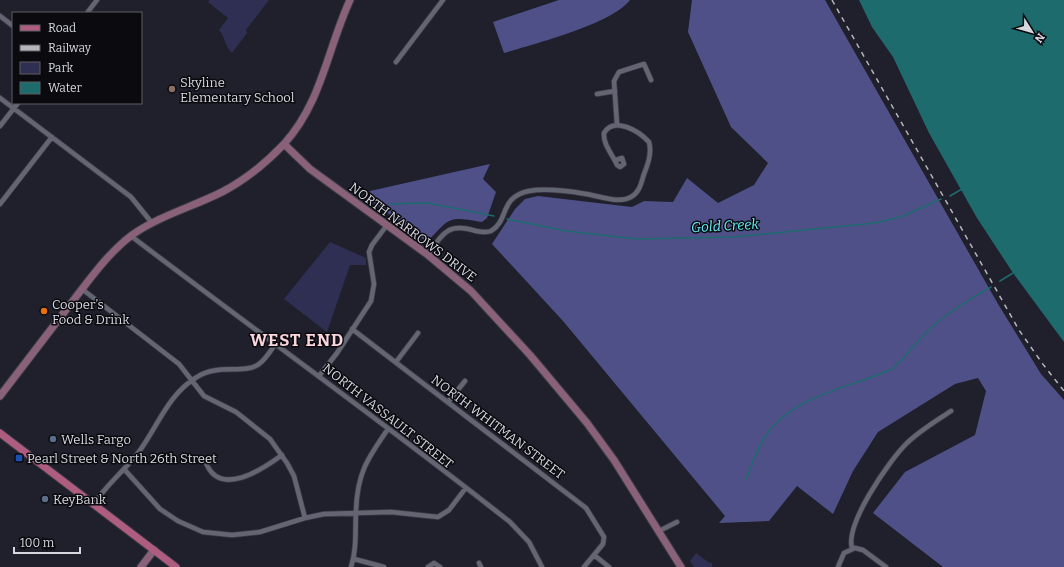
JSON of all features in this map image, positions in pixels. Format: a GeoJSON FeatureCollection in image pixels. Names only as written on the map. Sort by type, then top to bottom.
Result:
{"type":"FeatureCollection","features":[{"type":"Feature","properties":{"kind":"main road"},"geometry":{"type":"LineString","coordinates":[[0,433],[176,567]]}},
{"type":"Feature","properties":{"kind":"street"},"geometry":{"type":"LineString","coordinates":[[88,0],[95,2],[88,12]]}},
{"type":"Feature","properties":{"kind":"street"},"geometry":{"type":"LineString","coordinates":[[0,396],[82,289],[107,259],[131,236],[152,223],[222,192],[264,163],[284,144],[297,127],[317,92],[350,0]]}},
{"type":"Feature","properties":{"kind":"street"},"geometry":{"type":"LineString","coordinates":[[396,62],[443,0]]}},
{"type":"Feature","properties":{"kind":"street"},"geometry":{"type":"LineString","coordinates":[[0,16],[12,25]]}},
{"type":"Feature","properties":{"kind":"street"},"geometry":{"type":"LineString","coordinates":[[617,124],[614,81],[619,72],[644,64],[651,80]]}},
{"type":"Feature","properties":{"kind":"street"},"geometry":{"type":"LineString","coordinates":[[597,94],[615,91]]}},
{"type":"Feature","properties":{"kind":"street"},"geometry":{"type":"LineString","coordinates":[[0,98],[131,197],[152,223]]}},
{"type":"Feature","properties":{"kind":"street"},"geometry":{"type":"LineString","coordinates":[[0,126],[17,104]]}},
{"type":"Feature","properties":{"kind":"street"},"geometry":{"type":"LineString","coordinates":[[428,255],[443,236],[452,228],[461,227],[480,232],[491,230],[499,224],[510,200],[526,192],[554,191],[585,193],[620,200],[634,195],[640,186],[650,158],[649,142],[642,136],[617,124],[609,126],[604,135],[611,154],[616,160]]}},
{"type":"Feature","properties":{"kind":"street"},"geometry":{"type":"LineString","coordinates":[[0,204],[52,137]]}},
{"type":"Feature","properties":{"kind":"street","name":"NORTH NARROWS DRIVE"},"geometry":{"type":"LineString","coordinates":[[284,144],[310,169],[428,255],[471,291],[564,395],[614,460],[681,567]]}},
{"type":"Feature","properties":{"kind":"street"},"geometry":{"type":"LineString","coordinates":[[319,376],[368,307],[373,296],[374,284],[369,252],[372,245],[387,225]]}},
{"type":"Feature","properties":{"kind":"street","name":"NORTH VASSAULT STREET"},"geometry":{"type":"LineString","coordinates":[[131,236],[276,343],[520,531],[533,547],[542,567]]}},
{"type":"Feature","properties":{"kind":"street"},"geometry":{"type":"LineString","coordinates":[[82,289],[174,359],[209,399],[236,412],[262,431],[270,439],[282,455],[297,485],[305,518]]}},
{"type":"Feature","properties":{"kind":"street","name":"NORTH WHITMAN STREET"},"geometry":{"type":"LineString","coordinates":[[352,329],[586,508],[604,537],[603,544],[594,555]]}},
{"type":"Feature","properties":{"kind":"street"},"geometry":{"type":"LineString","coordinates":[[396,362],[418,332]]}},
{"type":"Feature","properties":{"kind":"street"},"geometry":{"type":"LineString","coordinates":[[94,504],[110,483],[140,450],[174,399],[191,380],[213,370],[252,368],[260,364],[276,343]]}},
{"type":"Feature","properties":{"kind":"street"},"geometry":{"type":"LineString","coordinates":[[448,402],[465,381]]}},
{"type":"Feature","properties":{"kind":"street"},"geometry":{"type":"LineString","coordinates":[[852,548],[852,538],[861,510],[877,483],[906,444],[951,411]]}},
{"type":"Feature","properties":{"kind":"street"},"geometry":{"type":"LineString","coordinates":[[351,567],[354,559],[358,487],[365,463],[388,429]]}},
{"type":"Feature","properties":{"kind":"street"},"geometry":{"type":"LineString","coordinates":[[206,463],[209,470],[216,476],[237,478],[257,472],[282,455]]}},
{"type":"Feature","properties":{"kind":"street"},"geometry":{"type":"LineString","coordinates":[[124,469],[160,508],[178,521],[204,532],[232,535],[250,534],[324,514],[400,513],[438,517],[449,510],[465,489]]}},
{"type":"Feature","properties":{"kind":"street"},"geometry":{"type":"LineString","coordinates":[[659,531],[677,522]]}},
{"type":"Feature","properties":{"kind":"street"},"geometry":{"type":"LineString","coordinates":[[838,567],[842,556],[852,548],[863,550],[886,567]]}},
{"type":"Feature","properties":{"kind":"street"},"geometry":{"type":"LineString","coordinates":[[141,567],[154,550]]}},
{"type":"Feature","properties":{"kind":"street"},"geometry":{"type":"LineString","coordinates":[[584,567],[594,555],[609,567]]}},
{"type":"Feature","properties":{"kind":"street"},"geometry":{"type":"LineString","coordinates":[[354,559],[384,567]]}},
{"type":"Feature","properties":{"kind":"street"},"geometry":{"type":"LineString","coordinates":[[428,567],[434,563],[440,567]]}},
{"type":"Feature","properties":{"kind":"green space"},"geometry":{"type":"Polygon","coordinates":[[[210,0],[269,0],[246,30],[247,33],[232,53],[219,30],[228,18],[208,2],[210,0]]]}},
{"type":"Feature","properties":{"kind":"green space"},"geometry":{"type":"Polygon","coordinates":[[[330,242],[366,258],[366,265],[350,265],[327,332],[284,299],[330,242]]]}},
{"type":"Feature","properties":{"kind":"green space"},"geometry":{"type":"Polygon","coordinates":[[[696,553],[708,562],[712,563],[712,567],[694,567],[690,561],[696,553]]]}},
{"type":"Feature","properties":{"kind":"shaded area"},"geometry":{"type":"Polygon","coordinates":[[[559,0],[630,0],[621,9],[590,25],[552,39],[504,53],[493,22],[559,0]]]}},
{"type":"Feature","properties":{"kind":"shaded area"},"geometry":{"type":"Polygon","coordinates":[[[692,0],[825,0],[998,304],[1041,374],[1064,400],[1064,567],[943,567],[873,513],[905,472],[975,435],[986,391],[978,378],[955,384],[878,432],[853,471],[833,514],[797,486],[769,521],[719,523],[725,516],[563,321],[492,244],[515,209],[525,199],[538,196],[632,207],[644,201],[673,202],[687,178],[718,203],[754,185],[768,163],[731,127],[688,32],[692,0]]]}},
{"type":"Feature","properties":{"kind":"shaded area"},"geometry":{"type":"Polygon","coordinates":[[[490,164],[483,179],[496,192],[487,218],[482,222],[462,219],[450,220],[427,242],[370,200],[370,191],[490,164]]]}},
{"type":"Feature","properties":{"kind":"water"},"geometry":{"type":"Polygon","coordinates":[[[859,0],[1064,0],[1064,342],[1013,273],[977,218],[929,133],[893,57],[872,27],[859,0]]]}},
{"type":"Feature","properties":{"kind":"waterway","name":"Gold Creek"},"geometry":{"type":"LineString","coordinates":[[950,196],[962,189]]}},
{"type":"Feature","properties":{"kind":"waterway","name":"Gold Creek"},"geometry":{"type":"LineString","coordinates":[[507,219],[566,231],[636,239],[733,237],[875,223],[901,217],[941,199]]}},
{"type":"Feature","properties":{"kind":"waterway","name":"Gold Creek"},"geometry":{"type":"LineString","coordinates":[[390,204],[428,203],[494,216]]}},
{"type":"Feature","properties":{"kind":"waterway"},"geometry":{"type":"LineString","coordinates":[[1000,281],[1013,273]]}},
{"type":"Feature","properties":{"kind":"waterway"},"geometry":{"type":"LineString","coordinates":[[746,479],[763,440],[774,425],[788,413],[821,395],[892,369],[925,334],[944,317],[959,306],[991,287]]}},
{"type":"Feature","properties":{"kind":"railway"},"geometry":{"type":"LineString","coordinates":[[832,0],[1019,330],[1064,391]]}},
{"type":"Feature","properties":{"kind":"place","name":"Skyline Elementary School"},"geometry":{"type":"Point","coordinates":[172,89]}},
{"type":"Feature","properties":{"kind":"place","name":"Cooper’s Food & Drink"},"geometry":{"type":"Point","coordinates":[44,311]}},
{"type":"Feature","properties":{"kind":"place","name":"Wells Fargo"},"geometry":{"type":"Point","coordinates":[53,439]}},
{"type":"Feature","properties":{"kind":"place","name":"Pearl Street & North 26th Street"},"geometry":{"type":"Point","coordinates":[19,458]}},
{"type":"Feature","properties":{"kind":"place","name":"KeyBank"},"geometry":{"type":"Point","coordinates":[45,499]}},
{"type":"Feature","properties":{"kind":"district","name":"WEST END"},"geometry":{"type":"Point","coordinates":[297,340]}}]}
